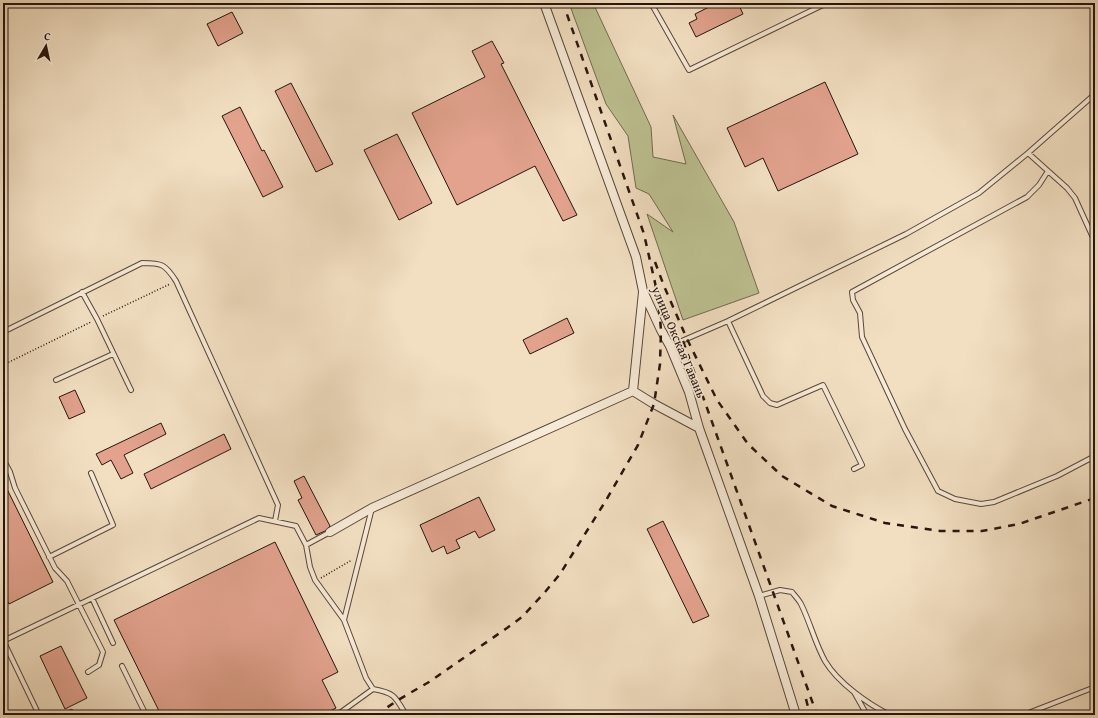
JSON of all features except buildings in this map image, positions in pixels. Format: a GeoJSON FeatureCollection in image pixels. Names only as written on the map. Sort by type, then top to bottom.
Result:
{"type":"FeatureCollection","features":[{"type":"Feature","properties":{"kind":"street","name":"улица Окская Гавань"},"geometry":{"type":"LineString","coordinates":[[544,3],[636,257],[643,291],[670,346],[689,392],[699,428],[759,596],[796,715]]}},
{"type":"Feature","properties":{"kind":"street"},"geometry":{"type":"LineString","coordinates":[[632,391],[643,291]]}},
{"type":"Feature","properties":{"kind":"street"},"geometry":{"type":"LineString","coordinates":[[632,391],[699,428]]}},
{"type":"Feature","properties":{"kind":"street"},"geometry":{"type":"LineString","coordinates":[[330,532],[372,508],[632,391]]}},
{"type":"Feature","properties":{"kind":"lane"},"geometry":{"type":"LineString","coordinates":[[651,3],[689,70],[827,3]]}},
{"type":"Feature","properties":{"kind":"lane"},"geometry":{"type":"LineString","coordinates":[[670,346],[728,321],[906,234],[979,193],[1028,153],[1095,94]]}},
{"type":"Feature","properties":{"kind":"lane"},"geometry":{"type":"LineString","coordinates":[[1028,153],[1067,188],[1075,198],[1095,242]]}},
{"type":"Feature","properties":{"kind":"lane"},"geometry":{"type":"LineString","coordinates":[[1048,171],[1039,185],[1027,197],[852,292],[860,313],[862,337],[905,429],[938,490],[955,499],[981,504],[994,502],[1057,476],[1095,456]]}},
{"type":"Feature","properties":{"kind":"lane"},"geometry":{"type":"LineString","coordinates":[[3,332],[142,263],[157,263],[168,269],[176,281],[278,505],[275,521]]}},
{"type":"Feature","properties":{"kind":"lane"},"geometry":{"type":"LineString","coordinates":[[82,292],[97,319],[130,390]]}},
{"type":"Feature","properties":{"kind":"lane"},"geometry":{"type":"LineString","coordinates":[[728,321],[763,396],[770,403],[777,405],[823,385],[862,465],[854,469]]}},
{"type":"Feature","properties":{"kind":"lane"},"geometry":{"type":"LineString","coordinates":[[56,380],[113,354]]}},
{"type":"Feature","properties":{"kind":"lane"},"geometry":{"type":"LineString","coordinates":[[3,459],[10,472],[15,488],[55,568],[67,581],[103,652],[99,665],[88,672]]}},
{"type":"Feature","properties":{"kind":"lane"},"geometry":{"type":"LineString","coordinates":[[50,557],[113,525],[91,473]]}},
{"type":"Feature","properties":{"kind":"lane"},"geometry":{"type":"LineString","coordinates":[[344,620],[372,508]]}},
{"type":"Feature","properties":{"kind":"lane"},"geometry":{"type":"LineString","coordinates":[[39,715],[3,640],[259,518],[296,526],[306,545],[310,567],[315,580],[344,620],[366,678],[373,689],[392,694],[398,700],[406,715]]}},
{"type":"Feature","properties":{"kind":"lane"},"geometry":{"type":"LineString","coordinates":[[306,545],[330,532]]}},
{"type":"Feature","properties":{"kind":"lane"},"geometry":{"type":"LineString","coordinates":[[759,596],[780,590],[792,592],[801,604],[825,661],[836,676],[879,709],[890,715]]}},
{"type":"Feature","properties":{"kind":"lane"},"geometry":{"type":"LineString","coordinates":[[92,598],[113,643]]}},
{"type":"Feature","properties":{"kind":"lane"},"geometry":{"type":"LineString","coordinates":[[122,666],[146,715]]}},
{"type":"Feature","properties":{"kind":"lane"},"geometry":{"type":"LineString","coordinates":[[1023,715],[1095,687]]}},
{"type":"Feature","properties":{"kind":"lane"},"geometry":{"type":"LineString","coordinates":[[337,715],[373,689]]}},
{"type":"Feature","properties":{"kind":"lane"},"geometry":{"type":"LineString","coordinates":[[853,690],[867,715]]}},
{"type":"Feature","properties":{"kind":"path"},"geometry":{"type":"LineString","coordinates":[[3,366],[176,281]]}},
{"type":"Feature","properties":{"kind":"path"},"geometry":{"type":"LineString","coordinates":[[315,580],[360,556]]}},
{"type":"Feature","properties":{"kind":"green space"},"geometry":{"type":"Polygon","coordinates":[[[569,3],[593,3],[651,127],[653,157],[686,164],[673,115],[734,222],[759,293],[683,320],[647,214],[673,232],[649,194],[636,188],[628,136],[606,104],[569,3]]]}},
{"type":"Feature","properties":{"kind":"railway"},"geometry":{"type":"LineString","coordinates":[[376,715],[429,682],[507,628],[522,617],[545,592],[560,574],[605,502],[638,445],[654,404],[660,364],[661,330],[658,296],[644,234],[563,3]]}},
{"type":"Feature","properties":{"kind":"railway"},"geometry":{"type":"LineString","coordinates":[[655,262],[687,339],[717,400],[748,444],[782,476],[832,506],[885,523],[940,531],[982,531],[1019,524],[1095,498]]}},
{"type":"Feature","properties":{"kind":"railway"},"geometry":{"type":"LineString","coordinates":[[683,341],[817,715]]}},
{"type":"Feature","properties":{"kind":"railway"},"geometry":{"type":"LineString","coordinates":[[806,699],[810,715]]}}]}
